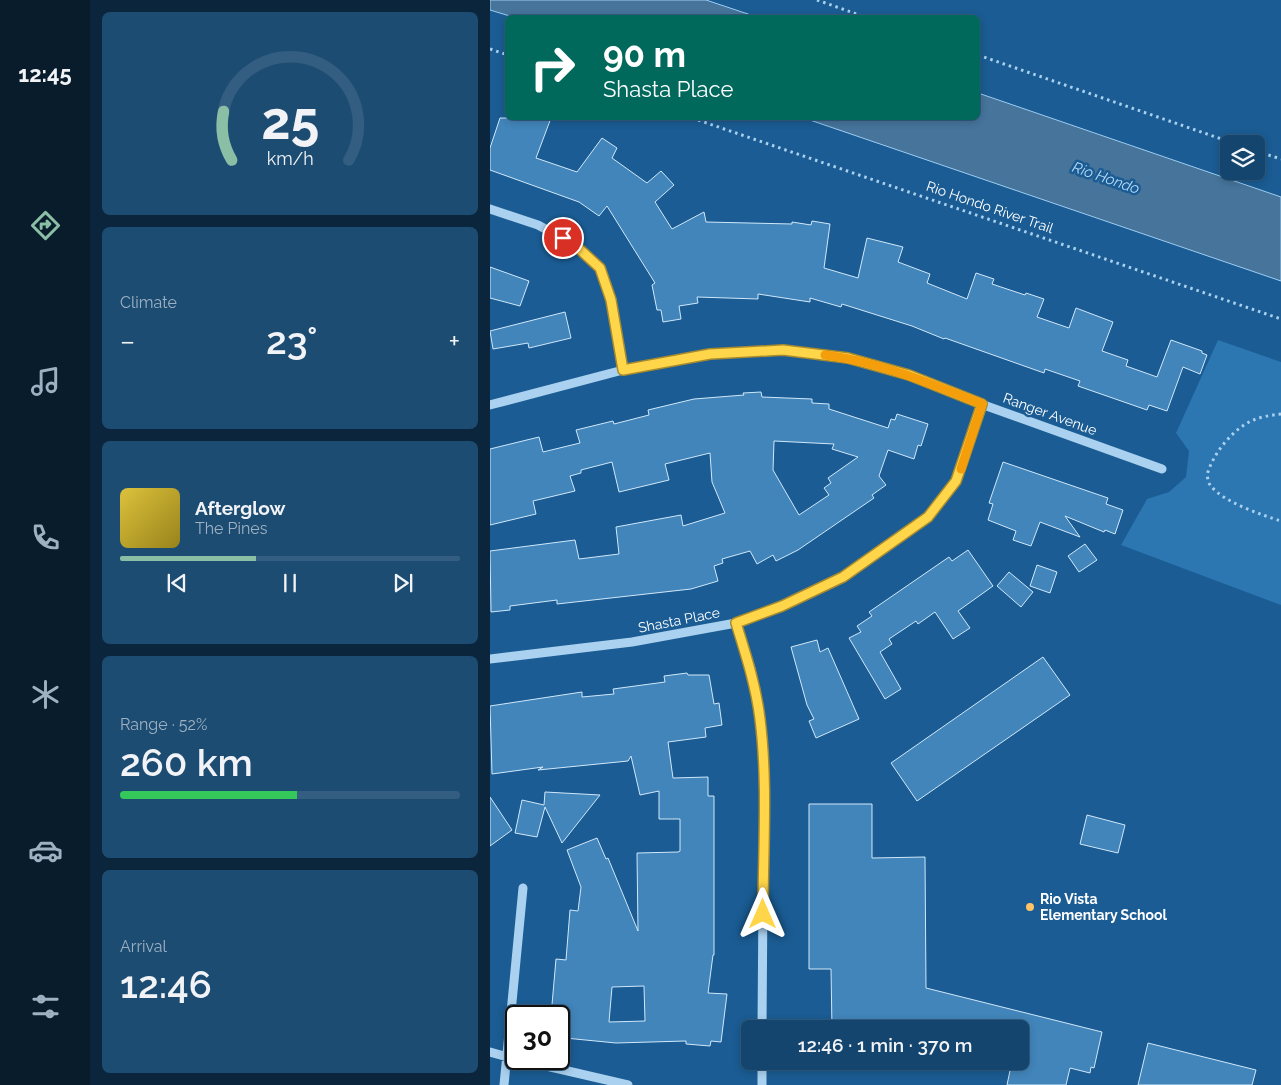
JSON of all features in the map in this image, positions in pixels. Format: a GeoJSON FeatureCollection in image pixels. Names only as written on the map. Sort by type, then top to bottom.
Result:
{"type":"FeatureCollection","features":[{"type":"Feature","properties":{"kind":"street"},"geometry":{"type":"LineString","coordinates":[[490,209],[538,226],[575,245],[600,268],[611,300],[623,370]]}},
{"type":"Feature","properties":{"kind":"street","name":"Ranger Avenue"},"geometry":{"type":"LineString","coordinates":[[490,405],[623,370],[710,354],[783,350],[848,358],[909,375],[982,404],[1162,469]]}},
{"type":"Feature","properties":{"kind":"street","name":"Shasta Place"},"geometry":{"type":"LineString","coordinates":[[490,659],[632,642],[736,623],[782,606],[843,577],[928,517],[956,481],[982,404]]}},
{"type":"Feature","properties":{"kind":"street"},"geometry":{"type":"LineString","coordinates":[[736,623],[751,669],[760,718],[764,761],[762,1020]]}},
{"type":"Feature","properties":{"kind":"street"},"geometry":{"type":"LineString","coordinates":[[511,1005],[523,888]]}},
{"type":"Feature","properties":{"kind":"street"},"geometry":{"type":"LineString","coordinates":[[490,1052],[505,1056]]}},
{"type":"Feature","properties":{"kind":"street"},"geometry":{"type":"LineString","coordinates":[[504,1085],[505,1070]]}},
{"type":"Feature","properties":{"kind":"street"},"geometry":{"type":"LineString","coordinates":[[563,1070],[628,1085]]}},
{"type":"Feature","properties":{"kind":"street"},"geometry":{"type":"LineString","coordinates":[[762,1070],[762,1085]]}},
{"type":"Feature","properties":{"kind":"path"},"geometry":{"type":"LineString","coordinates":[[817,0],[860,15]]}},
{"type":"Feature","properties":{"kind":"path"},"geometry":{"type":"LineString","coordinates":[[490,49],[505,54]]}},
{"type":"Feature","properties":{"kind":"path"},"geometry":{"type":"LineString","coordinates":[[980,56],[1220,138]]}},
{"type":"Feature","properties":{"kind":"path","name":"Rio Hondo River Trail"},"geometry":{"type":"LineString","coordinates":[[698,120],[1281,319]]}},
{"type":"Feature","properties":{"kind":"path"},"geometry":{"type":"LineString","coordinates":[[1265,154],[1281,159]]}},
{"type":"Feature","properties":{"kind":"path"},"geometry":{"type":"LineString","coordinates":[[1281,414],[1260,418],[1240,428],[1215,457],[1207,475],[1211,487],[1218,493],[1246,508],[1281,521]]}},
{"type":"Feature","properties":{"kind":"shaded area"},"geometry":{"type":"Polygon","coordinates":[[[1218,340],[1281,362],[1281,605],[1121,545],[1147,499],[1169,492],[1186,477],[1189,451],[1176,433],[1218,340]]]}},
{"type":"Feature","properties":{"kind":"water"},"geometry":{"type":"Polygon","coordinates":[[[490,0],[706,0],[751,15],[506,15],[490,10],[490,0]]]}},
{"type":"Feature","properties":{"kind":"water","name":"Rio Hondo"},"geometry":{"type":"Polygon","coordinates":[[[980,94],[1220,176],[1220,180],[1231,180],[1281,197],[1281,281],[810,120],[980,120],[980,94]]]}},
{"type":"Feature","properties":{"kind":"building"},"geometry":{"type":"Polygon","coordinates":[[[500,118],[505,118],[505,120],[550,120],[536,158],[577,172],[602,138],[617,148],[612,158],[647,183],[661,171],[674,185],[655,202],[672,229],[704,212],[706,222],[792,224],[792,222],[811,225],[812,221],[830,224],[824,268],[858,278],[867,238],[903,247],[898,262],[930,274],[927,283],[967,299],[976,273],[994,279],[992,284],[1044,299],[1037,317],[1069,328],[1076,308],[1113,322],[1102,351],[1128,360],[1126,366],[1157,377],[1171,340],[1202,351],[1202,353],[1207,355],[1200,374],[1183,367],[1167,411],[1149,405],[1147,410],[1078,386],[1080,381],[1045,369],[1044,373],[944,339],[912,326],[842,304],[841,307],[810,298],[810,302],[758,294],[758,299],[697,297],[698,303],[679,306],[681,319],[663,322],[661,310],[657,310],[652,285],[655,283],[607,206],[599,216],[579,202],[490,170],[490,148],[500,118]]]}},
{"type":"Feature","properties":{"kind":"building"},"geometry":{"type":"Polygon","coordinates":[[[490,267],[529,281],[520,306],[490,298],[490,267]]]}},
{"type":"Feature","properties":{"kind":"building"},"geometry":{"type":"Polygon","coordinates":[[[565,312],[571,338],[529,348],[528,343],[493,349],[490,331],[565,312]]]}},
{"type":"Feature","properties":{"kind":"building"},"geometry":{"type":"Polygon","coordinates":[[[761,392],[762,397],[812,399],[812,403],[829,404],[829,409],[888,428],[891,419],[895,420],[897,414],[928,424],[921,446],[918,445],[914,459],[888,450],[879,476],[886,485],[872,495],[874,498],[798,550],[776,561],[773,555],[757,564],[750,551],[722,559],[723,563],[714,566],[718,581],[691,589],[557,604],[557,600],[510,606],[510,610],[491,612],[490,551],[575,540],[579,559],[619,554],[616,527],[681,515],[683,526],[725,513],[712,482],[710,453],[665,464],[669,480],[619,492],[612,462],[581,470],[581,473],[570,476],[575,491],[533,501],[536,514],[490,525],[490,449],[539,437],[543,452],[580,443],[576,430],[613,421],[614,424],[649,415],[648,410],[694,399],[744,395],[743,393],[761,392]],[[774,441],[773,470],[799,515],[829,495],[824,488],[831,483],[828,478],[858,457],[832,449],[834,444],[774,441]]]}},
{"type":"Feature","properties":{"kind":"building"},"geometry":{"type":"Polygon","coordinates":[[[1003,462],[1108,498],[1106,504],[1123,510],[1115,534],[1105,530],[1104,532],[1065,516],[1080,537],[1040,522],[1031,546],[1013,540],[1016,531],[988,520],[993,504],[989,503],[1003,462]]]}},
{"type":"Feature","properties":{"kind":"building"},"geometry":{"type":"Polygon","coordinates":[[[1085,544],[1097,560],[1079,572],[1068,556],[1085,544]]]}},
{"type":"Feature","properties":{"kind":"building"},"geometry":{"type":"Polygon","coordinates":[[[968,550],[993,586],[958,611],[970,628],[953,639],[935,612],[918,624],[916,621],[889,639],[892,644],[880,652],[901,689],[885,699],[849,638],[861,632],[857,626],[872,616],[869,612],[949,557],[952,561],[968,550]]]}},
{"type":"Feature","properties":{"kind":"building"},"geometry":{"type":"Polygon","coordinates":[[[1037,565],[1057,572],[1050,593],[1030,586],[1037,565]]]}},
{"type":"Feature","properties":{"kind":"building"},"geometry":{"type":"Polygon","coordinates":[[[1009,572],[1033,592],[1021,607],[997,586],[1009,572]]]}},
{"type":"Feature","properties":{"kind":"building"},"geometry":{"type":"Polygon","coordinates":[[[817,640],[820,652],[828,648],[859,719],[816,738],[809,721],[814,719],[807,705],[791,647],[817,640]]]}},
{"type":"Feature","properties":{"kind":"building"},"geometry":{"type":"Polygon","coordinates":[[[1043,657],[1070,695],[917,801],[891,763],[1043,657]]]}},
{"type":"Feature","properties":{"kind":"building"},"geometry":{"type":"Polygon","coordinates":[[[687,673],[688,675],[709,675],[714,704],[719,703],[722,725],[705,728],[706,737],[668,742],[673,778],[708,777],[708,796],[714,796],[714,955],[708,993],[727,994],[721,1042],[711,1041],[710,1046],[686,1044],[686,1041],[616,1043],[570,1038],[570,1005],[552,1005],[556,959],[566,960],[570,910],[578,911],[581,887],[567,850],[597,838],[606,859],[608,858],[638,931],[637,853],[680,851],[680,819],[659,819],[659,791],[640,795],[631,756],[628,761],[538,770],[543,767],[492,774],[490,706],[582,692],[582,697],[614,694],[613,689],[665,682],[664,676],[687,673]],[[644,986],[612,987],[609,1022],[645,1021],[644,986]]]}},
{"type":"Feature","properties":{"kind":"building"},"geometry":{"type":"Polygon","coordinates":[[[545,792],[600,795],[562,843],[545,807],[537,837],[515,833],[522,800],[544,805],[545,792]]]}},
{"type":"Feature","properties":{"kind":"building"},"geometry":{"type":"Polygon","coordinates":[[[490,797],[512,830],[490,846],[490,797]]]}},
{"type":"Feature","properties":{"kind":"building"},"geometry":{"type":"Polygon","coordinates":[[[809,804],[872,804],[872,858],[925,857],[926,988],[1102,1032],[1094,1068],[1091,1067],[1090,1073],[1070,1068],[1066,1085],[1007,1085],[1010,1070],[1029,1070],[1029,1020],[832,1020],[831,969],[809,969],[809,804]]]}},
{"type":"Feature","properties":{"kind":"building"},"geometry":{"type":"Polygon","coordinates":[[[1087,815],[1125,825],[1118,853],[1080,844],[1087,815]]]}},
{"type":"Feature","properties":{"kind":"building"},"geometry":{"type":"Polygon","coordinates":[[[1148,1043],[1256,1070],[1252,1085],[1138,1085],[1148,1043]]]}},
{"type":"Feature","properties":{"kind":"slow traffic"},"geometry":{"type":"LineString","coordinates":[[825,355],[848,358],[909,375],[982,404],[961,469]]}},
{"type":"Feature","properties":{"kind":"place","name":"Rio Vista Elementary School"},"geometry":{"type":"Point","coordinates":[1030,907]}},
{"type":"Feature","properties":{"kind":"route"},"geometry":{"type":"LineString","coordinates":[[563,238],[575,245],[600,268],[611,300],[623,370],[710,354],[783,350],[848,358],[909,375],[982,404],[956,481],[928,517],[843,577],[782,606],[736,623],[751,669],[760,718],[764,761],[763,914]]}}]}
